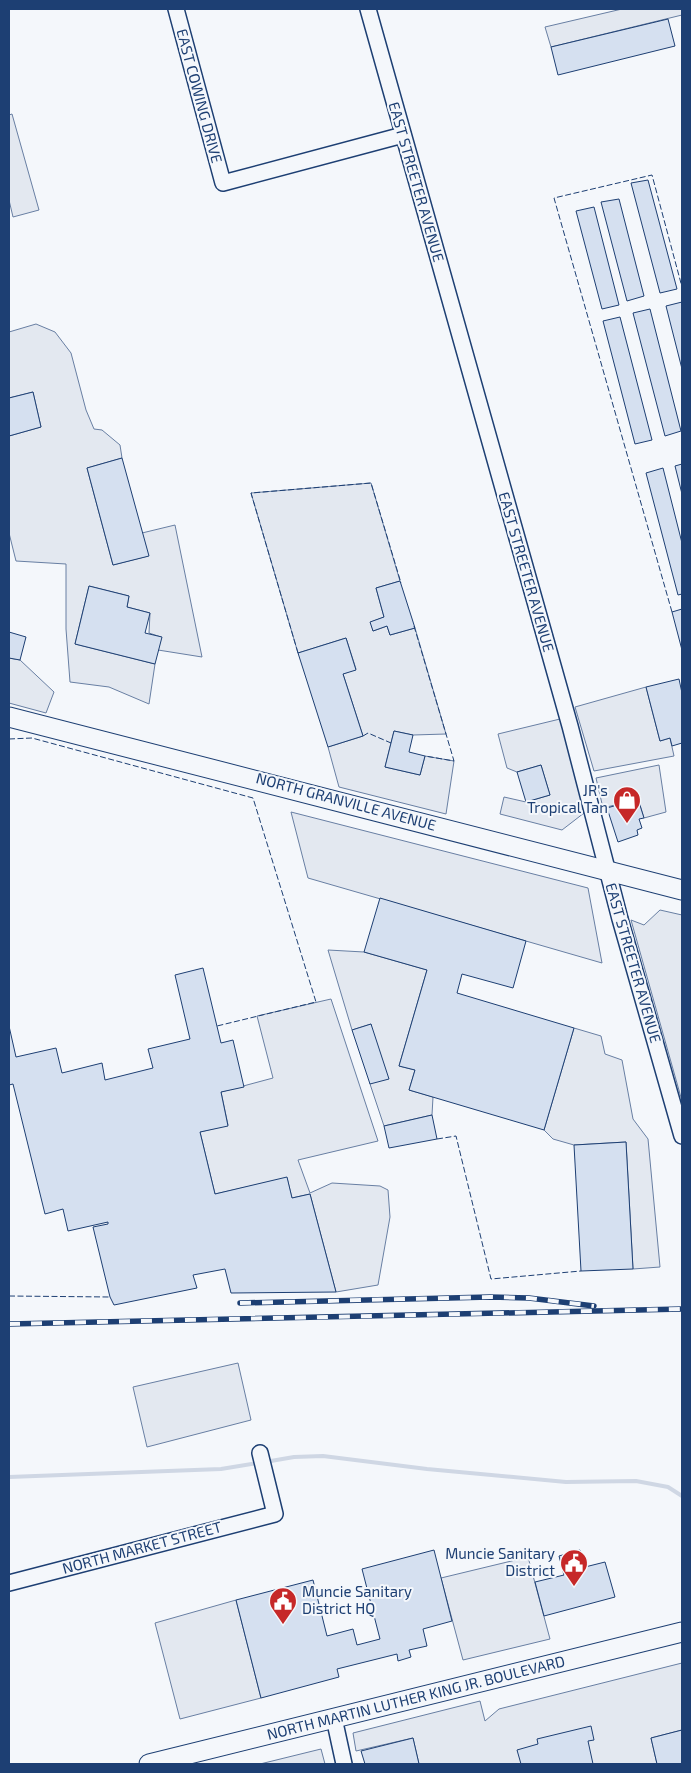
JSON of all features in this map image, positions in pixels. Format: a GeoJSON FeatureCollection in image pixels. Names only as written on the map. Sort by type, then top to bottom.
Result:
{"type":"FeatureCollection","features":[{"type":"Feature","properties":{"kind":"main road","name":"NORTH GRANVILLE AVENUE"},"geometry":{"type":"LineString","coordinates":[[12,719],[270,782],[682,890]]}},
{"type":"Feature","properties":{"kind":"main road","name":"NORTH MARTIN LUTHER KING JR. BOULEVARD"},"geometry":{"type":"LineString","coordinates":[[149,1764],[682,1632]]}},
{"type":"Feature","properties":{"kind":"street","name":"EAST COWING DRIVE"},"geometry":{"type":"LineString","coordinates":[[177,9],[223,183],[403,135]]}},
{"type":"Feature","properties":{"kind":"street","name":"EAST STREETER AVENUE"},"geometry":{"type":"LineString","coordinates":[[368,9],[567,716],[607,871],[682,1136]]}},
{"type":"Feature","properties":{"kind":"street","name":"NORTH MARKET STREET"},"geometry":{"type":"LineString","coordinates":[[9,1583],[275,1514],[260,1453]]}},
{"type":"Feature","properties":{"kind":"street"},"geometry":{"type":"LineString","coordinates":[[334,1718],[344,1764]]}},
{"type":"Feature","properties":{"kind":"shaded area"},"geometry":{"type":"Polygon","coordinates":[[[622,9],[682,9],[682,15],[551,47],[545,27],[622,9]]]}},
{"type":"Feature","properties":{"kind":"shaded area"},"geometry":{"type":"Polygon","coordinates":[[[12,114],[39,210],[13,217],[9,200],[9,115],[12,114]]]}},
{"type":"Feature","properties":{"kind":"shaded area"},"geometry":{"type":"Polygon","coordinates":[[[36,324],[55,332],[71,353],[86,410],[94,429],[102,430],[120,445],[122,458],[87,468],[113,565],[148,556],[142,533],[175,525],[202,657],[158,650],[161,637],[149,633],[150,613],[127,607],[129,596],[89,586],[75,644],[155,664],[149,704],[109,687],[70,682],[66,629],[66,564],[16,561],[9,533],[9,436],[41,427],[33,392],[9,398],[9,332],[36,324]]]}},
{"type":"Feature","properties":{"kind":"shaded area"},"geometry":{"type":"Polygon","coordinates":[[[371,483],[400,581],[376,588],[384,617],[371,622],[373,631],[387,626],[390,635],[415,628],[446,734],[413,735],[394,731],[385,767],[420,775],[425,756],[454,761],[446,814],[339,787],[328,747],[363,736],[343,674],[356,669],[346,638],[298,653],[251,493],[371,483]]]}},
{"type":"Feature","properties":{"kind":"shaded area"},"geometry":{"type":"Polygon","coordinates":[[[9,658],[20,660],[54,692],[46,713],[9,703],[9,658]]]}},
{"type":"Feature","properties":{"kind":"shaded area"},"geometry":{"type":"Polygon","coordinates":[[[646,687],[660,741],[670,738],[674,756],[594,771],[575,707],[646,687]]]}},
{"type":"Feature","properties":{"kind":"shaded area"},"geometry":{"type":"Polygon","coordinates":[[[560,719],[578,781],[584,813],[562,830],[500,814],[504,797],[526,802],[550,795],[541,765],[517,772],[507,768],[498,734],[560,719]]]}},
{"type":"Feature","properties":{"kind":"shaded area"},"geometry":{"type":"Polygon","coordinates":[[[659,765],[666,812],[644,818],[638,799],[603,808],[596,778],[659,765]]]}},
{"type":"Feature","properties":{"kind":"shaded area"},"geometry":{"type":"Polygon","coordinates":[[[291,812],[588,888],[602,963],[308,878],[291,812]]]}},
{"type":"Feature","properties":{"kind":"shaded area"},"geometry":{"type":"Polygon","coordinates":[[[660,910],[682,915],[682,1101],[631,920],[644,925],[660,910]]]}},
{"type":"Feature","properties":{"kind":"shaded area"},"geometry":{"type":"Polygon","coordinates":[[[328,950],[364,952],[427,970],[399,1066],[415,1070],[409,1090],[433,1097],[432,1115],[384,1126],[370,1084],[371,1024],[352,1030],[328,950]]]}},
{"type":"Feature","properties":{"kind":"shaded area"},"geometry":{"type":"Polygon","coordinates":[[[331,999],[378,1141],[298,1160],[310,1193],[332,1183],[380,1186],[388,1190],[390,1217],[378,1285],[336,1292],[310,1194],[292,1198],[287,1178],[215,1194],[200,1132],[228,1125],[221,1092],[273,1078],[257,1016],[331,999]]]}},
{"type":"Feature","properties":{"kind":"shaded area"},"geometry":{"type":"Polygon","coordinates":[[[574,1028],[601,1036],[605,1054],[622,1060],[633,1119],[648,1139],[660,1267],[633,1269],[626,1142],[574,1145],[553,1139],[544,1130],[574,1028]]]}},
{"type":"Feature","properties":{"kind":"shaded area"},"geometry":{"type":"Polygon","coordinates":[[[238,1363],[251,1420],[147,1447],[133,1387],[238,1363]]]}},
{"type":"Feature","properties":{"kind":"shaded area"},"geometry":{"type":"Polygon","coordinates":[[[528,1557],[550,1639],[463,1660],[441,1578],[528,1557]]]}},
{"type":"Feature","properties":{"kind":"shaded area"},"geometry":{"type":"Polygon","coordinates":[[[236,1600],[261,1698],[180,1719],[155,1623],[236,1600]]]}},
{"type":"Feature","properties":{"kind":"shaded area"},"geometry":{"type":"Polygon","coordinates":[[[682,1663],[682,1730],[651,1738],[657,1764],[419,1764],[413,1738],[356,1751],[353,1733],[480,1701],[485,1721],[499,1709],[682,1663]]]}},
{"type":"Feature","properties":{"kind":"shaded area"},"geometry":{"type":"Polygon","coordinates":[[[321,1749],[325,1764],[260,1764],[321,1749]]]}},
{"type":"Feature","properties":{"kind":"building"},"geometry":{"type":"Polygon","coordinates":[[[668,19],[675,46],[558,75],[551,47],[668,19]]]}},
{"type":"Feature","properties":{"kind":"building"},"geometry":{"type":"Polygon","coordinates":[[[648,180],[677,289],[660,293],[631,183],[648,180]]]}},
{"type":"Feature","properties":{"kind":"building"},"geometry":{"type":"Polygon","coordinates":[[[619,199],[644,296],[627,301],[601,202],[619,199]]]}},
{"type":"Feature","properties":{"kind":"building"},"geometry":{"type":"Polygon","coordinates":[[[594,207],[619,305],[602,309],[576,211],[594,207]]]}},
{"type":"Feature","properties":{"kind":"building"},"geometry":{"type":"Polygon","coordinates":[[[682,302],[682,369],[666,306],[682,302]]]}},
{"type":"Feature","properties":{"kind":"building"},"geometry":{"type":"Polygon","coordinates":[[[650,309],[681,431],[665,436],[633,313],[650,309]]]}},
{"type":"Feature","properties":{"kind":"building"},"geometry":{"type":"Polygon","coordinates":[[[620,317],[652,440],[635,444],[603,321],[620,317]]]}},
{"type":"Feature","properties":{"kind":"building"},"geometry":{"type":"Polygon","coordinates":[[[33,392],[41,427],[9,436],[9,398],[33,392]]]}},
{"type":"Feature","properties":{"kind":"building"},"geometry":{"type":"Polygon","coordinates":[[[122,458],[149,556],[113,565],[87,468],[122,458]]]}},
{"type":"Feature","properties":{"kind":"building"},"geometry":{"type":"Polygon","coordinates":[[[682,464],[682,494],[675,466],[682,464]]]}},
{"type":"Feature","properties":{"kind":"building"},"geometry":{"type":"Polygon","coordinates":[[[663,468],[682,543],[682,594],[678,595],[646,473],[663,468]]]}},
{"type":"Feature","properties":{"kind":"building"},"geometry":{"type":"Polygon","coordinates":[[[400,581],[415,628],[390,635],[387,626],[373,631],[370,622],[384,617],[376,588],[400,581]]]}},
{"type":"Feature","properties":{"kind":"building"},"geometry":{"type":"Polygon","coordinates":[[[89,586],[129,596],[127,607],[150,613],[145,633],[162,637],[155,664],[75,644],[89,586]]]}},
{"type":"Feature","properties":{"kind":"building"},"geometry":{"type":"Polygon","coordinates":[[[682,609],[682,650],[672,612],[682,609]]]}},
{"type":"Feature","properties":{"kind":"building"},"geometry":{"type":"Polygon","coordinates":[[[9,632],[26,637],[20,660],[9,658],[9,632]]]}},
{"type":"Feature","properties":{"kind":"building"},"geometry":{"type":"Polygon","coordinates":[[[346,638],[356,670],[343,674],[363,736],[328,747],[298,653],[346,638]]]}},
{"type":"Feature","properties":{"kind":"building"},"geometry":{"type":"Polygon","coordinates":[[[679,679],[682,693],[682,743],[672,746],[670,738],[660,741],[646,687],[679,679]]]}},
{"type":"Feature","properties":{"kind":"building"},"geometry":{"type":"Polygon","coordinates":[[[394,731],[413,735],[409,752],[425,756],[420,775],[385,767],[394,731]]]}},
{"type":"Feature","properties":{"kind":"building"},"geometry":{"type":"Polygon","coordinates":[[[541,765],[550,795],[526,802],[517,772],[541,765]]]}},
{"type":"Feature","properties":{"kind":"building","name":"JR's Tropical Tan"},"geometry":{"type":"Polygon","coordinates":[[[638,799],[644,818],[639,819],[642,828],[637,830],[638,835],[618,842],[607,808],[638,799]]]}},
{"type":"Feature","properties":{"kind":"building"},"geometry":{"type":"Polygon","coordinates":[[[380,898],[526,941],[513,988],[462,974],[457,993],[574,1028],[544,1130],[409,1090],[415,1070],[399,1066],[427,970],[364,952],[380,898]]]}},
{"type":"Feature","properties":{"kind":"building"},"geometry":{"type":"Polygon","coordinates":[[[203,968],[221,1043],[233,1040],[244,1087],[221,1092],[228,1126],[200,1132],[215,1194],[287,1177],[292,1198],[310,1194],[336,1292],[231,1293],[225,1269],[193,1275],[197,1288],[114,1305],[110,1297],[93,1227],[108,1224],[108,1222],[68,1231],[63,1209],[45,1214],[13,1084],[9,1085],[9,1026],[16,1057],[56,1048],[62,1073],[102,1063],[105,1080],[153,1068],[148,1049],[190,1039],[175,975],[203,968]]]}},
{"type":"Feature","properties":{"kind":"building"},"geometry":{"type":"Polygon","coordinates":[[[371,1024],[389,1079],[370,1084],[352,1030],[371,1024]]]}},
{"type":"Feature","properties":{"kind":"building"},"geometry":{"type":"Polygon","coordinates":[[[432,1115],[437,1139],[389,1148],[384,1126],[432,1115]]]}},
{"type":"Feature","properties":{"kind":"building"},"geometry":{"type":"Polygon","coordinates":[[[626,1142],[633,1269],[581,1271],[574,1145],[626,1142]]]}},
{"type":"Feature","properties":{"kind":"building","name":"Muncie Sanitary District HQ"},"geometry":{"type":"Polygon","coordinates":[[[434,1550],[452,1621],[423,1629],[427,1646],[409,1650],[411,1657],[398,1661],[397,1654],[337,1669],[339,1677],[261,1698],[236,1600],[313,1580],[327,1636],[353,1629],[357,1645],[380,1639],[362,1569],[434,1550]]]}},
{"type":"Feature","properties":{"kind":"building","name":"Muncie Sanitary District"},"geometry":{"type":"Polygon","coordinates":[[[580,1550],[585,1567],[605,1562],[615,1597],[544,1616],[535,1582],[564,1575],[559,1556],[580,1550]]]}},
{"type":"Feature","properties":{"kind":"building"},"geometry":{"type":"Polygon","coordinates":[[[591,1726],[594,1740],[588,1741],[593,1764],[521,1764],[517,1750],[538,1744],[537,1739],[591,1726]]]}},
{"type":"Feature","properties":{"kind":"building"},"geometry":{"type":"Polygon","coordinates":[[[682,1730],[682,1764],[657,1764],[651,1738],[682,1730]]]}},
{"type":"Feature","properties":{"kind":"building"},"geometry":{"type":"Polygon","coordinates":[[[413,1738],[419,1764],[365,1764],[361,1751],[413,1738]]]}},
{"type":"Feature","properties":{"kind":"waterway"},"geometry":{"type":"LineString","coordinates":[[265,1462],[294,1457],[323,1456],[427,1469],[566,1482],[636,1481],[668,1487],[682,1496]]}},
{"type":"Feature","properties":{"kind":"waterway"},"geometry":{"type":"LineString","coordinates":[[9,1477],[221,1469],[258,1463]]}},
{"type":"Feature","properties":{"kind":"railway"},"geometry":{"type":"LineString","coordinates":[[240,1303],[490,1297],[529,1298],[594,1306]]}},
{"type":"Feature","properties":{"kind":"railway"},"geometry":{"type":"LineString","coordinates":[[9,1324],[682,1309]]}},
{"type":"Feature","properties":{"kind":"fence"},"geometry":{"type":"LineString","coordinates":[[672,612],[554,198],[652,175],[682,287]]}},
{"type":"Feature","properties":{"kind":"fence"},"geometry":{"type":"LineString","coordinates":[[298,653],[251,493],[371,483],[401,583]]}},
{"type":"Feature","properties":{"kind":"fence"},"geometry":{"type":"LineString","coordinates":[[414,626],[454,761],[425,756]]}},
{"type":"Feature","properties":{"kind":"fence"},"geometry":{"type":"LineString","coordinates":[[363,736],[368,733],[391,743]]}},
{"type":"Feature","properties":{"kind":"fence"},"geometry":{"type":"LineString","coordinates":[[9,739],[32,738],[253,798],[316,1002],[217,1026]]}},
{"type":"Feature","properties":{"kind":"fence"},"geometry":{"type":"LineString","coordinates":[[437,1139],[456,1136],[491,1279],[581,1271]]}},
{"type":"Feature","properties":{"kind":"fence"},"geometry":{"type":"LineString","coordinates":[[9,1296],[110,1297]]}},
{"type":"Feature","properties":{"kind":"place","name":"JR's Tropical Tan"},"geometry":{"type":"Point","coordinates":[627,824]}},
{"type":"Feature","properties":{"kind":"place","name":"Muncie Sanitary District"},"geometry":{"type":"Point","coordinates":[574,1587]}},
{"type":"Feature","properties":{"kind":"place","name":"Muncie Sanitary District HQ"},"geometry":{"type":"Point","coordinates":[283,1625]}}]}
